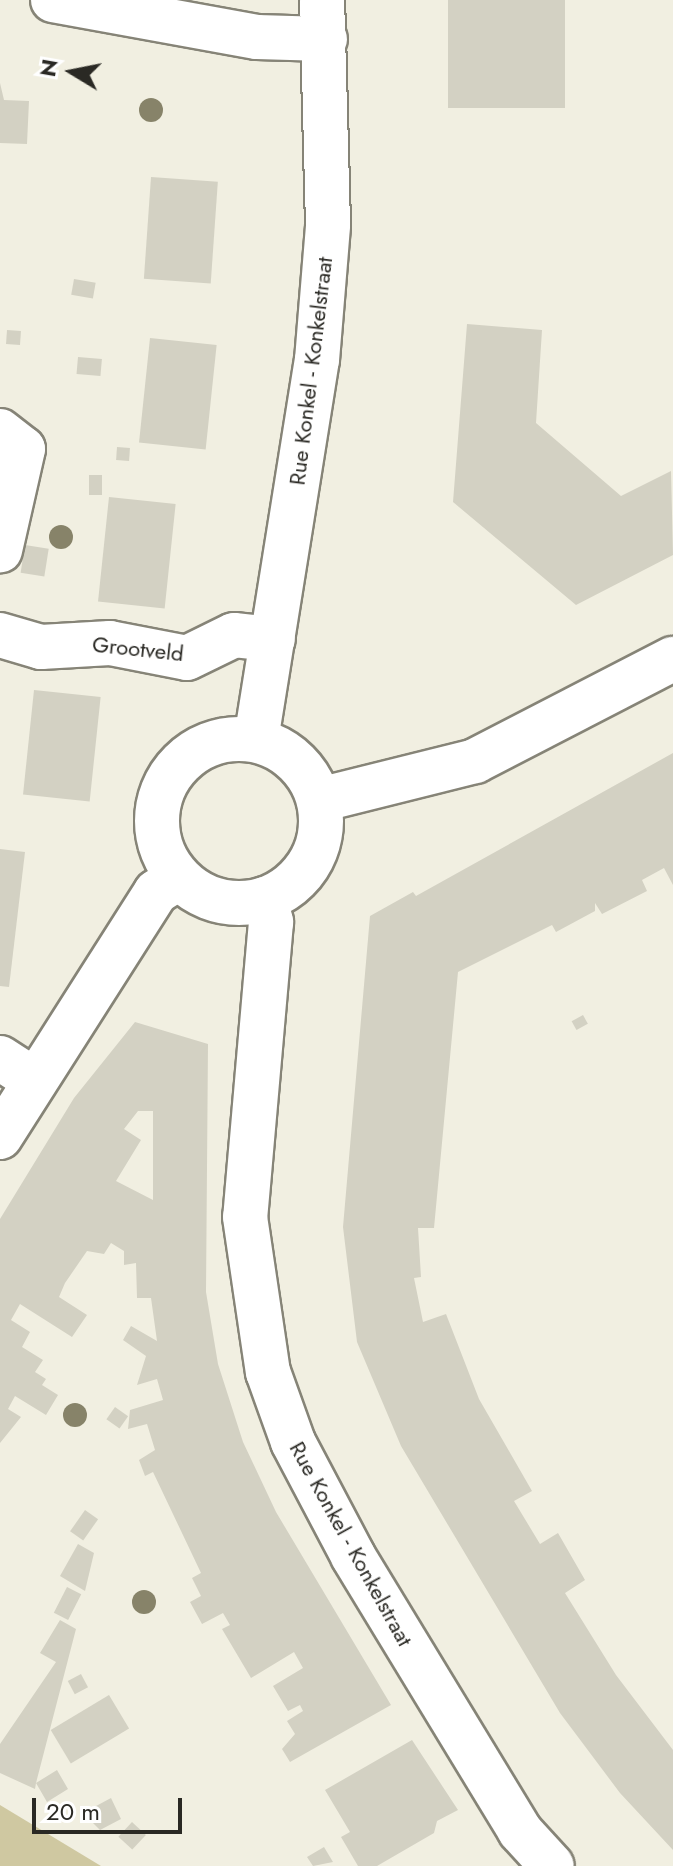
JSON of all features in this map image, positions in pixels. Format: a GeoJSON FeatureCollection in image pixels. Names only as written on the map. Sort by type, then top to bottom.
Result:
{"type":"FeatureCollection","features":[{"type":"Feature","properties":{"kind":"street"},"geometry":{"type":"LineString","coordinates":[[53,0],[257,37],[324,20]]}},
{"type":"Feature","properties":{"kind":"street","name":"Rue Konkel - Konkelstraat"},"geometry":{"type":"LineString","coordinates":[[256,740],[317,360],[328,225],[324,20]]}},
{"type":"Feature","properties":{"kind":"street"},"geometry":{"type":"LineString","coordinates":[[0,431],[23,449],[0,550]]}},
{"type":"Feature","properties":{"kind":"street","name":"Grootveld"},"geometry":{"type":"LineString","coordinates":[[0,635],[41,647],[110,643],[187,658],[234,635],[273,639]]}},
{"type":"Feature","properties":{"kind":"street"},"geometry":{"type":"LineString","coordinates":[[319,800],[475,761],[673,659]]}},
{"type":"Feature","properties":{"kind":"street"},"geometry":{"type":"LineString","coordinates":[[256,740],[296,761],[319,800],[321,825],[305,870],[265,899],[219,901],[178,878],[156,831],[157,804],[167,780],[204,745],[256,740]]}},
{"type":"Feature","properties":{"kind":"street"},"geometry":{"type":"LineString","coordinates":[[0,1137],[17,1069],[156,892],[178,878]]}},
{"type":"Feature","properties":{"kind":"street","name":"Rue Konkel - Konkelstraat"},"geometry":{"type":"LineString","coordinates":[[265,899],[271,922],[245,1217],[268,1372],[293,1442],[353,1556],[520,1831],[552,1866]]}},
{"type":"Feature","properties":{"kind":"shaded area"},"geometry":{"type":"Polygon","coordinates":[[[0,1805],[101,1866],[0,1866],[0,1805]]]}},
{"type":"Feature","properties":{"kind":"building"},"geometry":{"type":"Polygon","coordinates":[[[448,0],[565,0],[565,108],[448,108],[448,0]]]}},
{"type":"Feature","properties":{"kind":"building"},"geometry":{"type":"Polygon","coordinates":[[[0,83],[4,100],[29,101],[27,144],[0,143],[0,83]]]}},
{"type":"Feature","properties":{"kind":"building"},"geometry":{"type":"Polygon","coordinates":[[[151,177],[218,182],[211,283],[144,279],[151,177]]]}},
{"type":"Feature","properties":{"kind":"building"},"geometry":{"type":"Polygon","coordinates":[[[74,279],[96,283],[93,299],[71,295],[74,279]]]}},
{"type":"Feature","properties":{"kind":"building"},"geometry":{"type":"Polygon","coordinates":[[[467,324],[542,330],[536,423],[621,496],[671,471],[673,555],[576,605],[453,502],[467,324]]]}},
{"type":"Feature","properties":{"kind":"building"},"geometry":{"type":"Polygon","coordinates":[[[7,330],[21,331],[20,345],[6,344],[7,330]]]}},
{"type":"Feature","properties":{"kind":"building"},"geometry":{"type":"Polygon","coordinates":[[[150,338],[217,345],[206,449],[139,442],[150,338]]]}},
{"type":"Feature","properties":{"kind":"building"},"geometry":{"type":"Polygon","coordinates":[[[78,357],[102,359],[100,376],[77,374],[78,357]]]}},
{"type":"Feature","properties":{"kind":"building"},"geometry":{"type":"Polygon","coordinates":[[[117,447],[130,448],[129,461],[116,460],[117,447]]]}},
{"type":"Feature","properties":{"kind":"building"},"geometry":{"type":"Polygon","coordinates":[[[89,475],[102,475],[102,495],[89,495],[89,475]]]}},
{"type":"Feature","properties":{"kind":"building"},"geometry":{"type":"Polygon","coordinates":[[[109,497],[176,504],[165,608],[98,601],[109,497]]]}},
{"type":"Feature","properties":{"kind":"building"},"geometry":{"type":"Polygon","coordinates":[[[25,545],[49,549],[44,576],[21,573],[25,545]]]}},
{"type":"Feature","properties":{"kind":"building"},"geometry":{"type":"Polygon","coordinates":[[[34,690],[101,697],[90,801],[23,794],[34,690]]]}},
{"type":"Feature","properties":{"kind":"building"},"geometry":{"type":"Polygon","coordinates":[[[673,753],[673,885],[664,868],[642,880],[647,891],[602,914],[595,903],[595,911],[556,932],[552,925],[458,972],[434,1228],[418,1228],[421,1277],[414,1278],[423,1322],[446,1314],[479,1399],[532,1491],[514,1501],[540,1544],[558,1533],[585,1580],[565,1593],[616,1675],[673,1750],[673,1850],[620,1793],[560,1713],[401,1446],[357,1342],[343,1227],[370,916],[413,892],[416,896],[673,753]]]}},
{"type":"Feature","properties":{"kind":"building"},"geometry":{"type":"Polygon","coordinates":[[[0,849],[25,852],[9,987],[0,986],[0,849]]]}},
{"type":"Feature","properties":{"kind":"building"},"geometry":{"type":"Polygon","coordinates":[[[583,1015],[588,1024],[576,1030],[572,1021],[583,1015]]]}},
{"type":"Feature","properties":{"kind":"building"},"geometry":{"type":"Polygon","coordinates":[[[135,1022],[208,1044],[206,1292],[218,1364],[243,1442],[276,1512],[391,1705],[290,1762],[282,1749],[295,1734],[287,1721],[303,1711],[300,1705],[288,1711],[273,1686],[303,1668],[294,1652],[251,1678],[222,1629],[230,1625],[223,1613],[202,1624],[190,1602],[201,1596],[192,1578],[201,1573],[153,1472],[145,1476],[139,1460],[155,1450],[147,1424],[128,1429],[130,1410],[163,1400],[157,1379],[137,1385],[146,1356],[123,1340],[131,1326],[157,1341],[151,1298],[137,1298],[136,1263],[124,1265],[124,1251],[111,1243],[104,1254],[87,1251],[59,1297],[87,1315],[72,1337],[20,1304],[11,1320],[30,1332],[22,1347],[43,1360],[35,1372],[46,1379],[42,1385],[58,1395],[46,1415],[15,1396],[8,1409],[21,1417],[0,1443],[0,1219],[74,1098],[135,1022]],[[138,1111],[124,1129],[141,1140],[116,1181],[153,1200],[153,1111],[138,1111]]]}},
{"type":"Feature","properties":{"kind":"building"},"geometry":{"type":"Polygon","coordinates":[[[115,1407],[128,1416],[120,1428],[106,1419],[115,1407]]]}},
{"type":"Feature","properties":{"kind":"building"},"geometry":{"type":"Polygon","coordinates":[[[85,1510],[98,1519],[83,1540],[70,1531],[85,1510]]]}},
{"type":"Feature","properties":{"kind":"building"},"geometry":{"type":"Polygon","coordinates":[[[78,1544],[94,1553],[85,1591],[60,1576],[78,1544]]]}},
{"type":"Feature","properties":{"kind":"building"},"geometry":{"type":"Polygon","coordinates":[[[67,1587],[81,1594],[68,1620],[54,1613],[67,1587]]]}},
{"type":"Feature","properties":{"kind":"building"},"geometry":{"type":"Polygon","coordinates":[[[60,1620],[76,1629],[35,1789],[0,1773],[0,1744],[56,1662],[40,1653],[60,1620]]]}},
{"type":"Feature","properties":{"kind":"building"},"geometry":{"type":"Polygon","coordinates":[[[81,1674],[88,1687],[75,1694],[68,1681],[81,1674]]]}},
{"type":"Feature","properties":{"kind":"building"},"geometry":{"type":"Polygon","coordinates":[[[109,1695],[129,1728],[71,1763],[51,1730],[109,1695]]]}},
{"type":"Feature","properties":{"kind":"building"},"geometry":{"type":"Polygon","coordinates":[[[412,1740],[458,1810],[437,1821],[434,1833],[377,1866],[358,1866],[341,1837],[350,1832],[325,1790],[412,1740]]]}},
{"type":"Feature","properties":{"kind":"building"},"geometry":{"type":"Polygon","coordinates":[[[57,1770],[68,1789],[47,1802],[36,1783],[57,1770]]]}},
{"type":"Feature","properties":{"kind":"building"},"geometry":{"type":"Polygon","coordinates":[[[111,1798],[121,1819],[100,1830],[83,1813],[111,1798]]]}},
{"type":"Feature","properties":{"kind":"building"},"geometry":{"type":"Polygon","coordinates":[[[132,1822],[146,1835],[132,1850],[118,1837],[132,1822]]]}},
{"type":"Feature","properties":{"kind":"building"},"geometry":{"type":"Polygon","coordinates":[[[324,1847],[333,1862],[313,1866],[307,1857],[324,1847]]]}}]}
